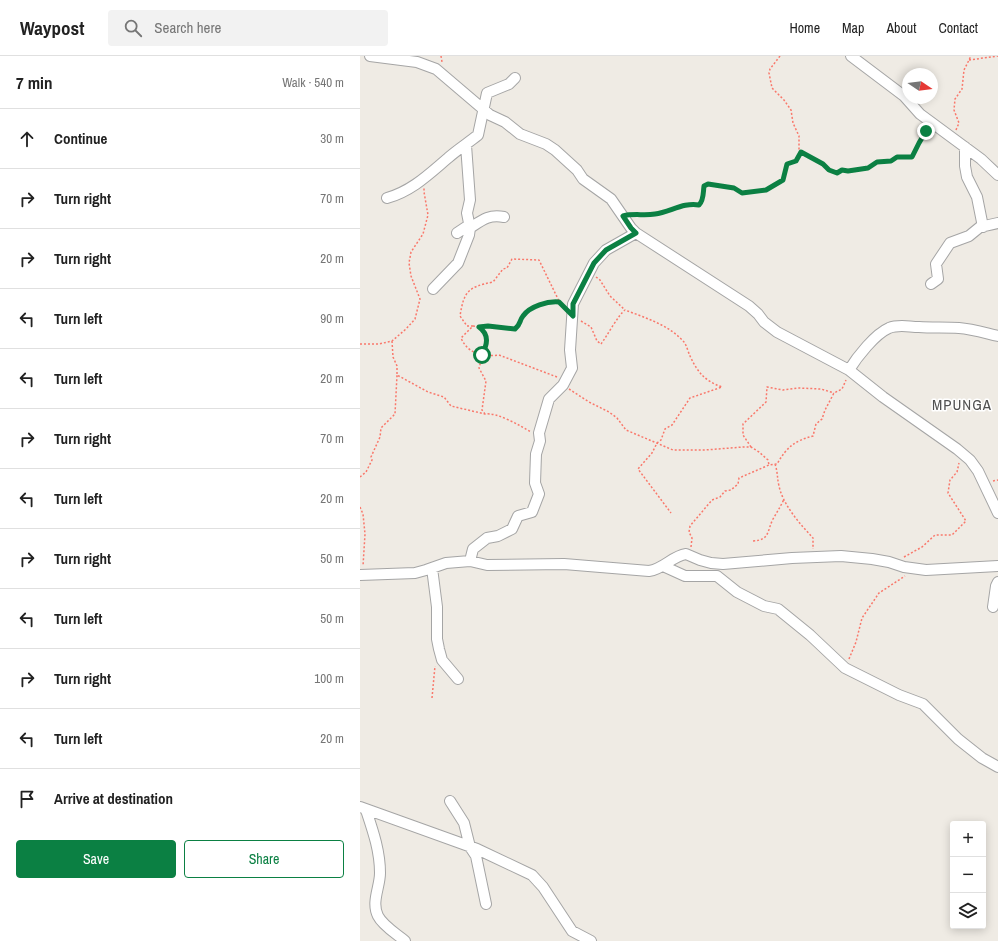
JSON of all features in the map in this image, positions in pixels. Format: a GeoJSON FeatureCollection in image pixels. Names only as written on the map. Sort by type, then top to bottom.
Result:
{"type":"FeatureCollection","features":[{"type":"Feature","properties":{"kind":"street"},"geometry":{"type":"LineString","coordinates":[[370,56],[412,61],[425,64],[436,69],[490,115],[505,122],[520,134],[546,144],[555,150],[577,170],[584,179],[611,199],[636,233],[749,306],[764,322],[777,332],[849,370],[883,397],[970,460],[978,471],[998,513]]}},
{"type":"Feature","properties":{"kind":"street"},"geometry":{"type":"LineString","coordinates":[[851,56],[904,96],[920,114],[981,159],[998,175]]}},
{"type":"Feature","properties":{"kind":"street"},"geometry":{"type":"LineString","coordinates":[[388,198],[396,196],[426,177],[449,157],[478,136],[487,93],[509,84],[516,78]]}},
{"type":"Feature","properties":{"kind":"street"},"geometry":{"type":"LineString","coordinates":[[433,289],[458,263],[469,235],[470,228],[466,213],[470,200],[466,144]]}},
{"type":"Feature","properties":{"kind":"street"},"geometry":{"type":"LineString","coordinates":[[965,147],[965,166],[967,177],[977,197],[983,226]]}},
{"type":"Feature","properties":{"kind":"street"},"geometry":{"type":"LineString","coordinates":[[457,233],[466,226],[470,228],[490,216],[495,215],[504,217]]}},
{"type":"Feature","properties":{"kind":"street"},"geometry":{"type":"LineString","coordinates":[[931,284],[938,279],[936,264],[950,243],[969,236],[983,226],[998,223]]}},
{"type":"Feature","properties":{"kind":"street"},"geometry":{"type":"LineString","coordinates":[[470,561],[473,549],[478,544],[487,538],[498,536],[512,528],[518,516],[532,512],[539,494],[535,483],[535,468],[536,454],[540,441],[540,426],[549,399],[563,385],[572,368],[570,350],[573,304],[594,263],[606,250],[636,233]]}},
{"type":"Feature","properties":{"kind":"street"},"geometry":{"type":"LineString","coordinates":[[849,370],[881,333],[889,328],[900,326],[958,328],[998,336]]}},
{"type":"Feature","properties":{"kind":"street"},"geometry":{"type":"LineString","coordinates":[[360,574],[415,572],[446,563],[470,561],[487,565],[564,564],[650,571],[656,570],[682,554],[711,563],[723,564],[754,560],[812,557],[855,557],[880,560],[917,570],[998,566]]}},
{"type":"Feature","properties":{"kind":"street"},"geometry":{"type":"LineString","coordinates":[[663,566],[685,576],[717,576],[737,592],[764,606],[778,609],[810,635],[845,668],[923,704],[958,739],[982,758],[998,767]]}},
{"type":"Feature","properties":{"kind":"street"},"geometry":{"type":"LineString","coordinates":[[432,568],[437,607],[437,639],[440,654],[442,660],[458,679]]}},
{"type":"Feature","properties":{"kind":"street"},"geometry":{"type":"LineString","coordinates":[[993,607],[998,582]]}},
{"type":"Feature","properties":{"kind":"street"},"geometry":{"type":"LineString","coordinates":[[450,801],[464,822],[470,847],[476,856],[486,904]]}},
{"type":"Feature","properties":{"kind":"street"},"geometry":{"type":"LineString","coordinates":[[363,809],[404,822],[470,847],[532,875],[543,887],[572,931],[591,941]]}},
{"type":"Feature","properties":{"kind":"street"},"geometry":{"type":"LineString","coordinates":[[363,809],[378,853],[380,874],[375,900],[378,916],[383,923],[405,941]]}},
{"type":"Feature","properties":{"kind":"path"},"geometry":{"type":"LineString","coordinates":[[623,216],[632,214],[655,214],[691,203],[699,205],[704,197],[704,186],[708,184],[734,188],[742,193],[766,190],[783,180],[787,164],[796,161],[801,152],[799,136],[793,123],[791,110],[784,100],[772,88],[769,73],[770,69],[780,56]]}},
{"type":"Feature","properties":{"kind":"path"},"geometry":{"type":"LineString","coordinates":[[952,138],[960,124],[954,110],[955,99],[962,90],[964,70],[971,56]]}},
{"type":"Feature","properties":{"kind":"path"},"geometry":{"type":"LineString","coordinates":[[969,60],[998,56]]}},
{"type":"Feature","properties":{"kind":"path"},"geometry":{"type":"LineString","coordinates":[[801,152],[823,164],[829,170],[837,173],[842,170],[848,171],[868,168],[877,162],[891,161],[897,157],[912,157],[919,143],[933,124]]}},
{"type":"Feature","properties":{"kind":"path"},"geometry":{"type":"LineString","coordinates":[[360,344],[379,344],[392,341],[415,319],[420,299],[411,276],[409,263],[411,252],[423,234],[428,215],[424,192],[426,177]]}},
{"type":"Feature","properties":{"kind":"path"},"geometry":{"type":"LineString","coordinates":[[559,302],[552,301],[530,308],[522,317],[519,325],[515,329],[488,326],[467,326],[460,316],[465,294],[477,286],[493,282],[503,270],[507,268],[512,259],[539,260],[559,302],[573,316],[590,327],[597,341],[602,344],[621,313],[625,310]]}},
{"type":"Feature","properties":{"kind":"path"},"geometry":{"type":"LineString","coordinates":[[590,273],[600,280],[610,296],[625,310],[661,325],[674,333],[685,344],[693,362],[702,375],[709,382],[722,387],[690,398],[672,425],[665,429],[661,440],[638,469],[671,513]]}},
{"type":"Feature","properties":{"kind":"path"},"geometry":{"type":"LineString","coordinates":[[473,326],[461,338],[469,350],[482,355],[499,355],[557,377],[561,380],[563,385],[617,418],[626,430],[673,450],[705,450],[743,446],[751,447]]}},
{"type":"Feature","properties":{"kind":"path"},"geometry":{"type":"LineString","coordinates":[[479,327],[483,330],[487,340],[479,368],[486,381],[482,410],[485,414]]}},
{"type":"Feature","properties":{"kind":"path"},"geometry":{"type":"LineString","coordinates":[[360,478],[366,472],[372,460],[371,456],[380,437],[381,428],[395,414],[397,366],[393,357],[392,341]]}},
{"type":"Feature","properties":{"kind":"path"},"geometry":{"type":"LineString","coordinates":[[686,554],[692,546],[692,538],[689,532],[690,526],[712,500],[720,497],[725,491],[731,490],[738,484],[739,478],[769,465],[777,464],[783,453],[793,443],[813,436],[816,424],[822,419],[834,393],[842,389],[849,370]]}},
{"type":"Feature","properties":{"kind":"path"},"geometry":{"type":"LineString","coordinates":[[396,375],[428,392],[444,397],[451,406],[485,414],[490,413],[526,429],[539,437]]}},
{"type":"Feature","properties":{"kind":"path"},"geometry":{"type":"LineString","coordinates":[[769,465],[768,460],[751,447],[743,435],[743,424],[766,402],[767,387],[783,390],[798,388],[821,389],[834,393]]}},
{"type":"Feature","properties":{"kind":"path"},"geometry":{"type":"LineString","coordinates":[[896,564],[906,555],[922,547],[935,535],[952,534],[966,521],[948,493],[950,480],[957,472],[961,453]]}},
{"type":"Feature","properties":{"kind":"path"},"geometry":{"type":"LineString","coordinates":[[775,464],[778,473],[779,486],[784,499],[792,513],[813,538],[812,557]]}},
{"type":"Feature","properties":{"kind":"path"},"geometry":{"type":"LineString","coordinates":[[753,541],[760,541],[768,534],[772,520],[784,499]]}},
{"type":"Feature","properties":{"kind":"path"},"geometry":{"type":"LineString","coordinates":[[360,507],[363,514],[365,534],[364,561],[360,574]]}},
{"type":"Feature","properties":{"kind":"path"},"geometry":{"type":"LineString","coordinates":[[845,668],[856,642],[862,618],[879,593],[902,577],[917,570]]}},
{"type":"Feature","properties":{"kind":"path"},"geometry":{"type":"LineString","coordinates":[[432,698],[435,663]]}},
{"type":"Feature","properties":{"kind":"district","name":"MPUNGA"},"geometry":{"type":"Point","coordinates":[962,404]}},
{"type":"Feature","properties":{"kind":"route"},"geometry":{"type":"LineString","coordinates":[[482,355],[487,340],[483,330],[479,327],[488,326],[515,329],[519,325],[522,317],[530,308],[552,301],[559,302],[573,316],[573,304],[594,263],[606,250],[636,233],[623,216],[632,214],[655,214],[691,203],[699,205],[704,197],[704,186],[708,184],[734,188],[742,193],[766,190],[783,180],[787,164],[796,161],[801,152],[823,164],[829,170],[837,173],[842,170],[848,171],[868,168],[877,162],[891,161],[897,157],[912,157],[926,131]]}}]}
